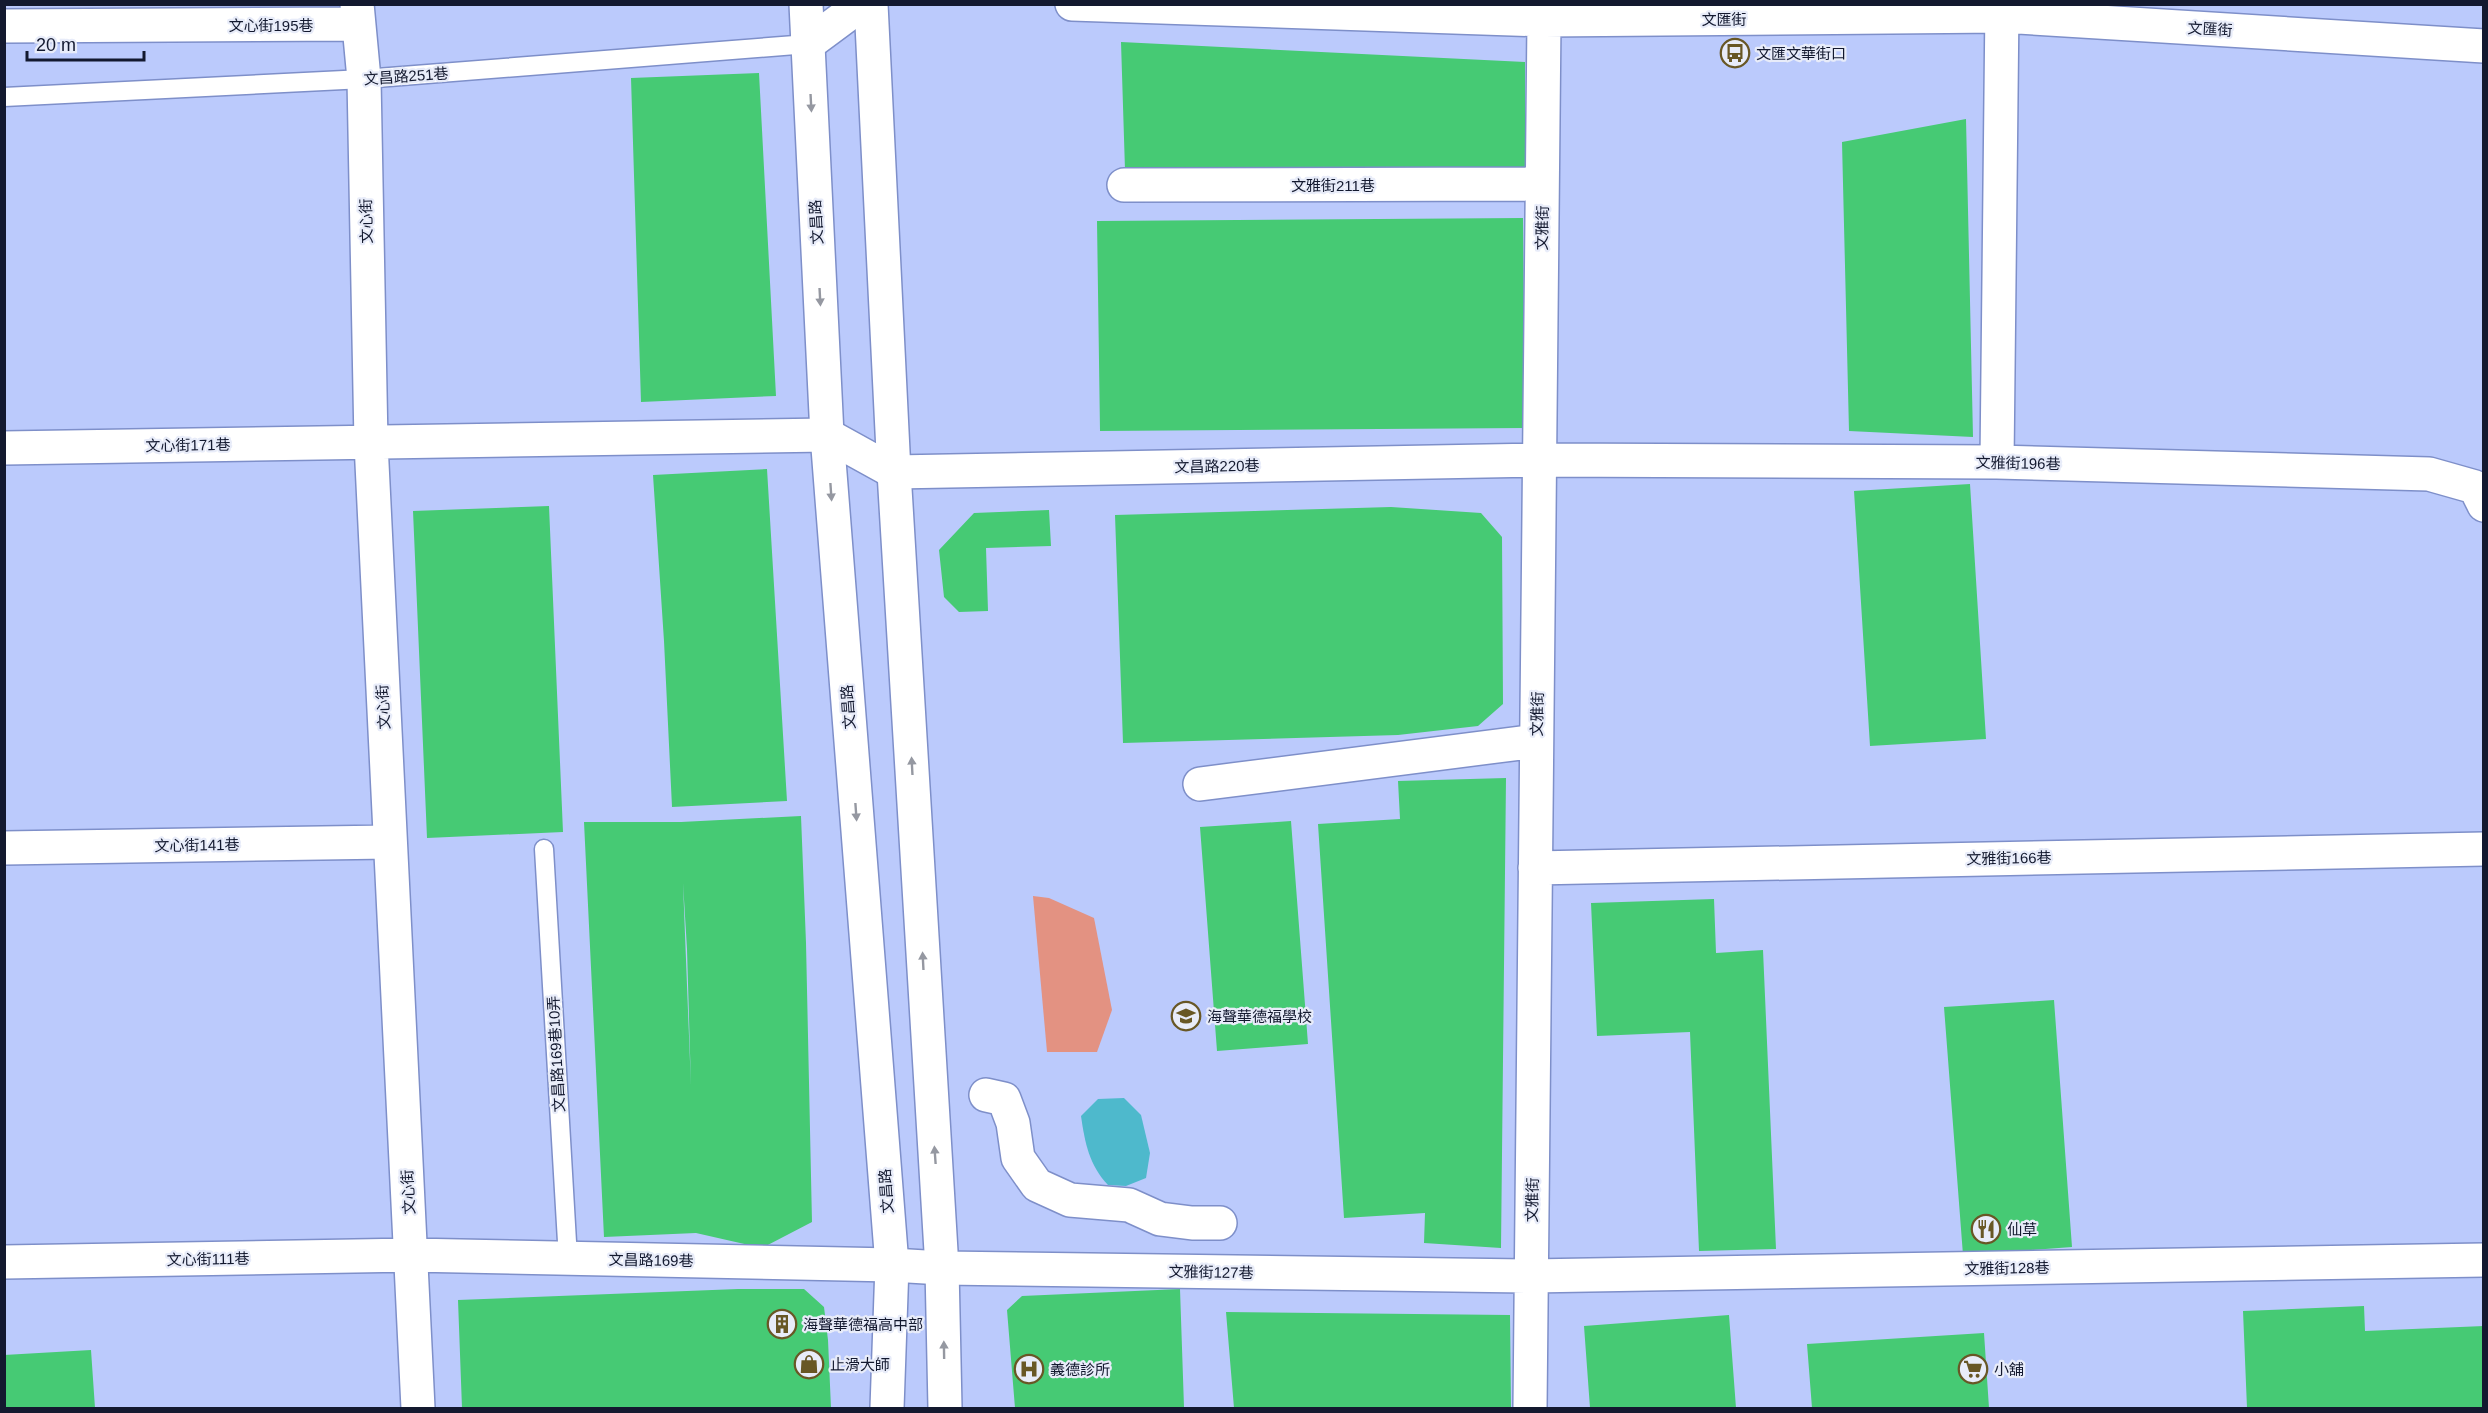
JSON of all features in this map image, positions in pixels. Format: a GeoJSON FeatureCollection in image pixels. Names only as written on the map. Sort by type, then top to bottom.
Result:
{"type":"FeatureCollection","features":[{"type":"Feature","properties":{"kind":"street","name":"文昌路"},"geometry":{"type":"LineString","coordinates":[[806,4],[827,435],[892,1265],[887,1408]]}},
{"type":"Feature","properties":{"kind":"street"},"geometry":{"type":"LineString","coordinates":[[808,44],[862,4]]}},
{"type":"Feature","properties":{"kind":"street"},"geometry":{"type":"LineString","coordinates":[[871,4],[894,472],[942,1268],[945,1408]]}},
{"type":"Feature","properties":{"kind":"street","name":"文匯街"},"geometry":{"type":"LineString","coordinates":[[1072,4],[1544,20],[2002,10],[2484,45]]}},
{"type":"Feature","properties":{"kind":"street"},"geometry":{"type":"LineString","coordinates":[[1997,462],[2002,10]]}},
{"type":"Feature","properties":{"kind":"street","name":"文心街195巷"},"geometry":{"type":"LineString","coordinates":[[4,26],[358,14]]}},
{"type":"Feature","properties":{"kind":"street","name":"文心街"},"geometry":{"type":"LineString","coordinates":[[358,14],[364,79],[371,443],[418,1408]]}},
{"type":"Feature","properties":{"kind":"street","name":"文雅街"},"geometry":{"type":"LineString","coordinates":[[1530,1408],[1544,20]]}},
{"type":"Feature","properties":{"kind":"street","name":"文雅街211巷"},"geometry":{"type":"LineString","coordinates":[[1124,185],[1542,184]]}},
{"type":"Feature","properties":{"kind":"street"},"geometry":{"type":"LineString","coordinates":[[827,435],[894,472]]}},
{"type":"Feature","properties":{"kind":"street","name":"文心街171巷"},"geometry":{"type":"LineString","coordinates":[[4,448],[827,435]]}},
{"type":"Feature","properties":{"kind":"street","name":"文昌路220巷"},"geometry":{"type":"LineString","coordinates":[[894,472],[1540,460]]}},
{"type":"Feature","properties":{"kind":"street","name":"文雅街196巷"},"geometry":{"type":"LineString","coordinates":[[1540,460],[1997,462],[2429,474],[2475,487],[2484,505]]}},
{"type":"Feature","properties":{"kind":"street"},"geometry":{"type":"LineString","coordinates":[[1200,784],[1536,741]]}},
{"type":"Feature","properties":{"kind":"street","name":"文心街141巷"},"geometry":{"type":"LineString","coordinates":[[4,848],[389,842]]}},
{"type":"Feature","properties":{"kind":"street","name":"文雅街166巷"},"geometry":{"type":"LineString","coordinates":[[1535,868],[2484,849]]}},
{"type":"Feature","properties":{"kind":"street"},"geometry":{"type":"LineString","coordinates":[[986,1095],[1004,1100],[1013,1123],[1018,1158],[1036,1185],[1070,1200],[1129,1205],[1160,1219],[1192,1223],[1220,1223]]}},
{"type":"Feature","properties":{"kind":"street","name":"文昌路169巷"},"geometry":{"type":"LineString","coordinates":[[411,1256],[892,1265]]}},
{"type":"Feature","properties":{"kind":"street","name":"文心街111巷"},"geometry":{"type":"LineString","coordinates":[[4,1262],[411,1256]]}},
{"type":"Feature","properties":{"kind":"street","name":"文雅街128巷"},"geometry":{"type":"LineString","coordinates":[[1531,1276],[2484,1260]]}},
{"type":"Feature","properties":{"kind":"street","name":"文雅街127巷"},"geometry":{"type":"LineString","coordinates":[[892,1265],[942,1268],[1531,1276]]}},
{"type":"Feature","properties":{"kind":"lane","name":"文昌路251巷"},"geometry":{"type":"LineString","coordinates":[[4,98],[364,79],[808,44]]}},
{"type":"Feature","properties":{"kind":"lane","name":"文昌路169巷10弄"},"geometry":{"type":"LineString","coordinates":[[544,849],[568,1259]]}},
{"type":"Feature","properties":{"kind":"shaded area"},"geometry":{"type":"Polygon","coordinates":[[[1033,896],[1049,898],[1094,918],[1112,1010],[1097,1052],[1047,1052],[1033,896]]]}},
{"type":"Feature","properties":{"kind":"shaded area"},"geometry":{"type":"Polygon","coordinates":[[[1124,1098],[1141,1115],[1150,1153],[1146,1178],[1126,1186],[1108,1185],[1092,1161],[1081,1116],[1098,1099],[1124,1098]]]}},
{"type":"Feature","properties":{"kind":"building"},"geometry":{"type":"Polygon","coordinates":[[[1121,42],[1525,62],[1525,174],[1125,170],[1121,42]]]}},
{"type":"Feature","properties":{"kind":"building"},"geometry":{"type":"Polygon","coordinates":[[[759,73],[776,396],[641,402],[631,78],[759,73]]]}},
{"type":"Feature","properties":{"kind":"building"},"geometry":{"type":"Polygon","coordinates":[[[1966,119],[1973,437],[1849,431],[1842,142],[1966,119]]]}},
{"type":"Feature","properties":{"kind":"building"},"geometry":{"type":"Polygon","coordinates":[[[1523,218],[1525,428],[1100,431],[1097,221],[1523,218]]]}},
{"type":"Feature","properties":{"kind":"building"},"geometry":{"type":"Polygon","coordinates":[[[767,469],[787,801],[672,807],[653,475],[767,469]]]}},
{"type":"Feature","properties":{"kind":"building"},"geometry":{"type":"Polygon","coordinates":[[[1970,484],[1986,739],[1870,746],[1854,491],[1970,484]]]}},
{"type":"Feature","properties":{"kind":"building"},"geometry":{"type":"Polygon","coordinates":[[[549,506],[563,832],[427,838],[413,511],[549,506]]]}},
{"type":"Feature","properties":{"kind":"building"},"geometry":{"type":"Polygon","coordinates":[[[1391,507],[1481,513],[1502,537],[1503,704],[1478,726],[1398,735],[1123,743],[1115,515],[1391,507]]]}},
{"type":"Feature","properties":{"kind":"building"},"geometry":{"type":"Polygon","coordinates":[[[1049,510],[1051,546],[986,548],[988,611],[959,612],[944,597],[939,550],[974,513],[1049,510]]]}},
{"type":"Feature","properties":{"kind":"building"},"geometry":{"type":"Polygon","coordinates":[[[1506,778],[1501,1248],[1424,1243],[1425,1213],[1344,1218],[1318,824],[1400,819],[1398,781],[1506,778]]]}},
{"type":"Feature","properties":{"kind":"building"},"geometry":{"type":"Polygon","coordinates":[[[801,816],[812,1222],[762,1248],[696,1233],[604,1237],[584,822],[681,822],[801,816]],[[683,883],[691,1087],[687,949],[683,883]]]}},
{"type":"Feature","properties":{"kind":"building"},"geometry":{"type":"Polygon","coordinates":[[[1291,821],[1308,1044],[1217,1051],[1200,827],[1291,821]]]}},
{"type":"Feature","properties":{"kind":"building"},"geometry":{"type":"Polygon","coordinates":[[[1714,899],[1716,953],[1763,950],[1776,1249],[1699,1251],[1690,1032],[1597,1036],[1591,903],[1714,899]]]}},
{"type":"Feature","properties":{"kind":"building"},"geometry":{"type":"Polygon","coordinates":[[[2054,1000],[2072,1247],[1963,1255],[1944,1007],[2054,1000]]]}},
{"type":"Feature","properties":{"kind":"building"},"geometry":{"type":"Polygon","coordinates":[[[738,1289],[804,1289],[824,1307],[831,1408],[462,1408],[458,1300],[738,1289]]]}},
{"type":"Feature","properties":{"kind":"building"},"geometry":{"type":"Polygon","coordinates":[[[1180,1289],[1184,1407],[1015,1408],[1007,1310],[1022,1296],[1180,1289]]]}},
{"type":"Feature","properties":{"kind":"building"},"geometry":{"type":"Polygon","coordinates":[[[2364,1306],[2365,1331],[2484,1326],[2484,1408],[2247,1408],[2243,1311],[2364,1306]]]}},
{"type":"Feature","properties":{"kind":"building"},"geometry":{"type":"Polygon","coordinates":[[[1226,1312],[1510,1315],[1511,1408],[1234,1408],[1226,1312]]]}},
{"type":"Feature","properties":{"kind":"building"},"geometry":{"type":"Polygon","coordinates":[[[1729,1315],[1736,1408],[1590,1408],[1584,1326],[1729,1315]]]}},
{"type":"Feature","properties":{"kind":"building"},"geometry":{"type":"Polygon","coordinates":[[[1984,1333],[1989,1408],[1812,1408],[1807,1344],[1984,1333]]]}},
{"type":"Feature","properties":{"kind":"building"},"geometry":{"type":"Polygon","coordinates":[[[91,1350],[95,1408],[4,1408],[4,1355],[91,1350]]]}},
{"type":"Feature","properties":{"kind":"place","name":"文匯文華街口"},"geometry":{"type":"Point","coordinates":[1735,53]}},
{"type":"Feature","properties":{"kind":"place","name":"海聲華德福學校"},"geometry":{"type":"Point","coordinates":[1186,1016]}},
{"type":"Feature","properties":{"kind":"place","name":"仙草"},"geometry":{"type":"Point","coordinates":[1986,1229]}},
{"type":"Feature","properties":{"kind":"place","name":"海聲華德福高中部"},"geometry":{"type":"Point","coordinates":[782,1324]}},
{"type":"Feature","properties":{"kind":"place","name":"止滑大師"},"geometry":{"type":"Point","coordinates":[809,1364]}},
{"type":"Feature","properties":{"kind":"place","name":"義德診所"},"geometry":{"type":"Point","coordinates":[1029,1369]}},
{"type":"Feature","properties":{"kind":"place","name":"小舖"},"geometry":{"type":"Point","coordinates":[1973,1369]}}]}
